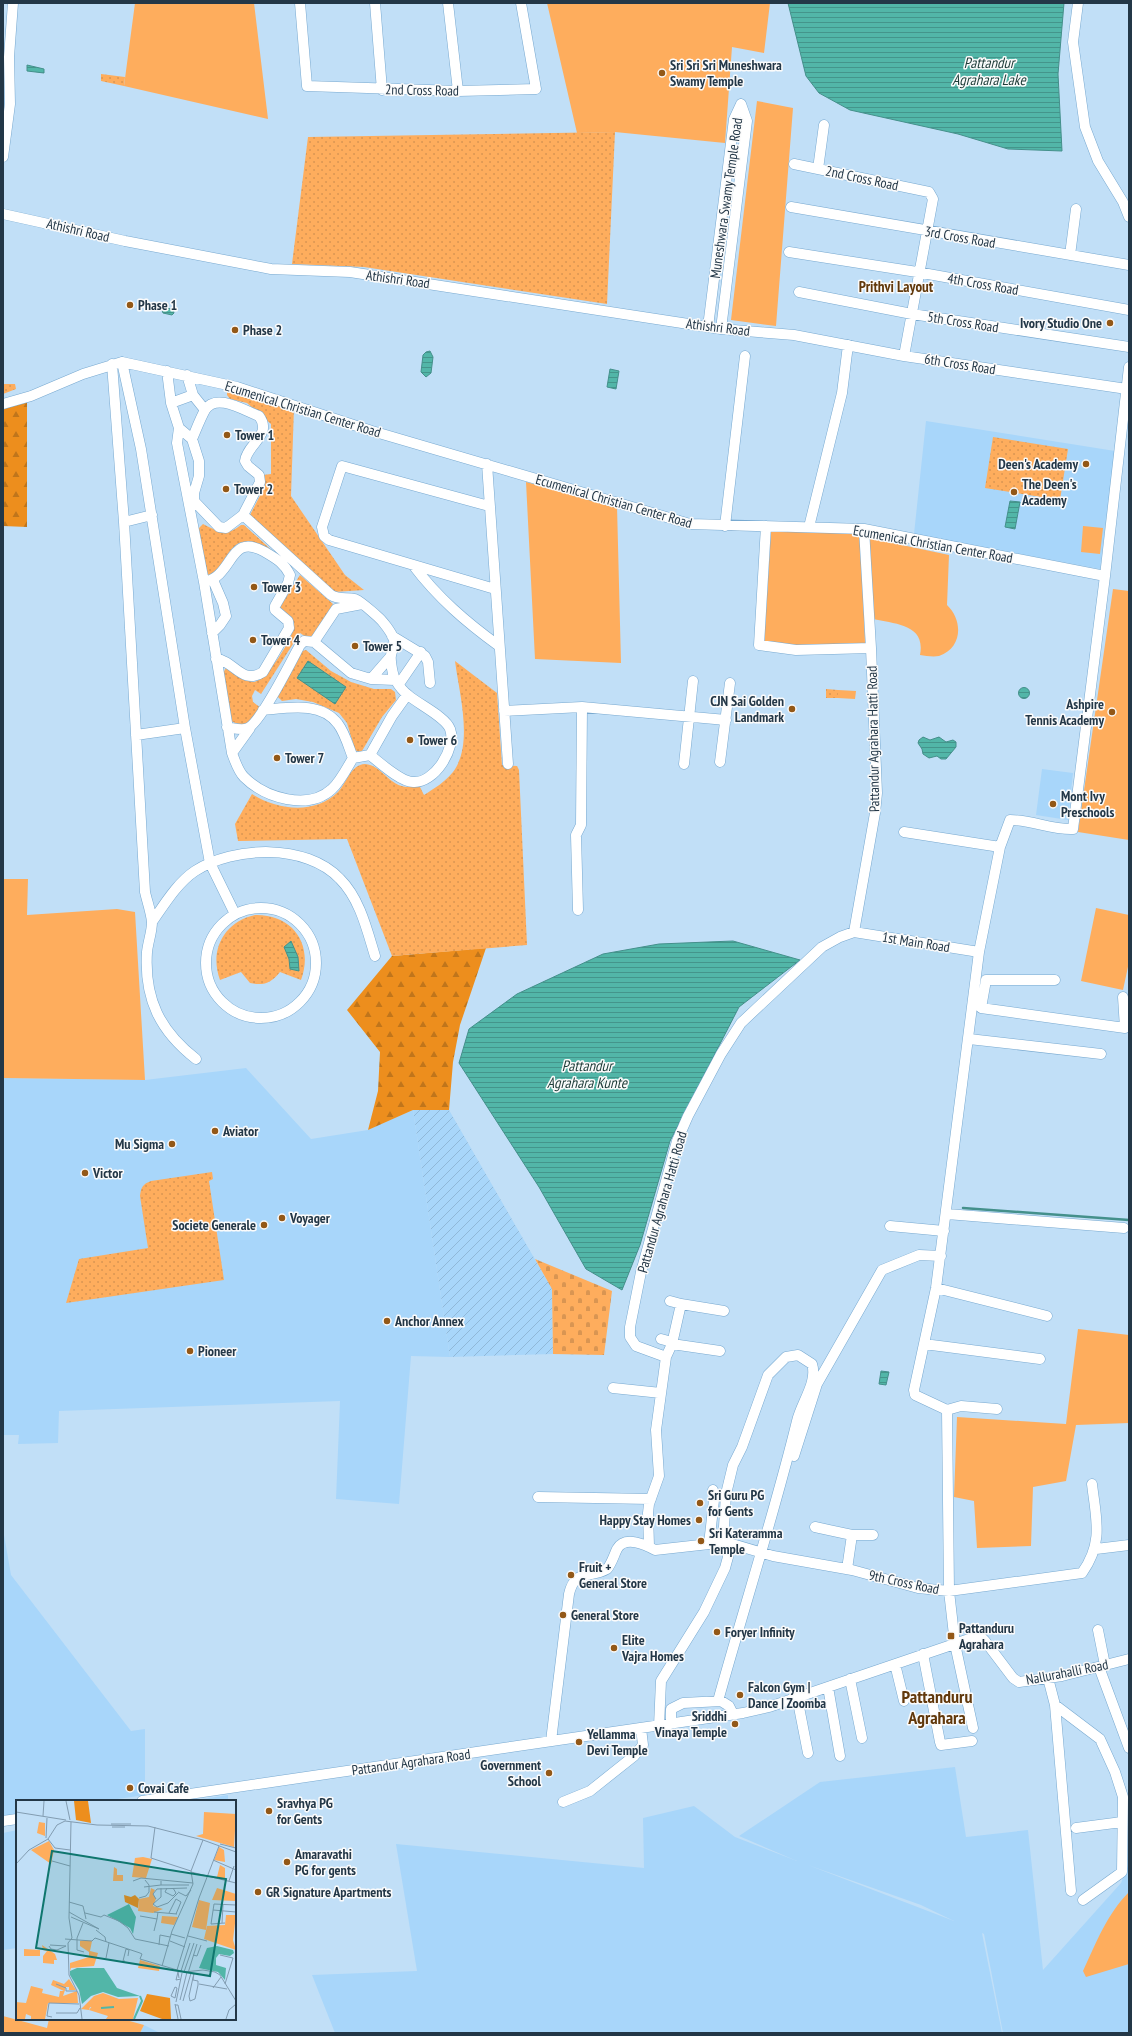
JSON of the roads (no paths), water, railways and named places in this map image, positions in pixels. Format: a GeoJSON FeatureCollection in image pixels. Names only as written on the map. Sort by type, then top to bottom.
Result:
{"type":"FeatureCollection","features":[{"type":"Feature","properties":{"kind":"street"},"geometry":{"type":"LineString","coordinates":[[3,157],[10,104],[9,57],[13,3]]}},
{"type":"Feature","properties":{"kind":"street","name":"2nd Cross Road"},"geometry":{"type":"LineString","coordinates":[[300,3],[307,86],[382,90],[458,91],[536,89],[521,3]]}},
{"type":"Feature","properties":{"kind":"street"},"geometry":{"type":"LineString","coordinates":[[376,3],[382,90]]}},
{"type":"Feature","properties":{"kind":"street"},"geometry":{"type":"LineString","coordinates":[[448,3],[458,91]]}},
{"type":"Feature","properties":{"kind":"street"},"geometry":{"type":"LineString","coordinates":[[1078,3],[1073,42],[1085,127],[1098,160],[1123,202],[1129,217]]}},
{"type":"Feature","properties":{"kind":"street","name":"Muneshwara Swamy Temple Road"},"geometry":{"type":"LineString","coordinates":[[708,327],[734,119],[741,104],[747,121],[721,329]]}},
{"type":"Feature","properties":{"kind":"street"},"geometry":{"type":"LineString","coordinates":[[818,169],[824,125]]}},
{"type":"Feature","properties":{"kind":"street","name":"2nd Cross Road"},"geometry":{"type":"LineString","coordinates":[[794,164],[929,192],[933,199],[927,231]]}},
{"type":"Feature","properties":{"kind":"street","name":"3rd Cross Road"},"geometry":{"type":"LineString","coordinates":[[791,207],[1129,265]]}},
{"type":"Feature","properties":{"kind":"street"},"geometry":{"type":"LineString","coordinates":[[1070,255],[1076,209]]}},
{"type":"Feature","properties":{"kind":"street","name":"Athishri Road"},"geometry":{"type":"LineString","coordinates":[[3,214],[125,241],[270,268],[350,272],[721,329],[794,335]]}},
{"type":"Feature","properties":{"kind":"street"},"geometry":{"type":"LineString","coordinates":[[904,356],[927,231]]}},
{"type":"Feature","properties":{"kind":"street","name":"4th Cross Road"},"geometry":{"type":"LineString","coordinates":[[789,252],[920,273],[1129,310]]}},
{"type":"Feature","properties":{"kind":"street","name":"5th Cross Road"},"geometry":{"type":"LineString","coordinates":[[799,292],[912,314],[1129,347]]}},
{"type":"Feature","properties":{"kind":"street","name":"6th Cross Road"},"geometry":{"type":"LineString","coordinates":[[794,335],[904,356],[1127,389]]}},
{"type":"Feature","properties":{"kind":"street"},"geometry":{"type":"LineString","coordinates":[[809,527],[842,393],[848,345]]}},
{"type":"Feature","properties":{"kind":"street"},"geometry":{"type":"LineString","coordinates":[[725,526],[745,356]]}},
{"type":"Feature","properties":{"kind":"street"},"geometry":{"type":"LineString","coordinates":[[117,363],[141,449],[185,728],[210,863],[235,914]]}},
{"type":"Feature","properties":{"kind":"street"},"geometry":{"type":"LineString","coordinates":[[117,363],[124,522],[145,892],[152,922],[147,952],[147,972],[151,999],[160,1020],[173,1039],[196,1059]]}},
{"type":"Feature","properties":{"kind":"street","name":"Ecumenical Christian Center Road"},"geometry":{"type":"LineString","coordinates":[[3,404],[31,396],[76,376],[117,363],[167,371],[237,387],[372,431],[690,524],[864,529],[1105,576]]}},
{"type":"Feature","properties":{"kind":"street"},"geometry":{"type":"LineString","coordinates":[[1123,997],[1125,1028],[981,1008],[979,993],[979,952],[1000,848],[1010,820],[1022,820],[1064,829],[1073,829],[1105,576],[1129,367]]}},
{"type":"Feature","properties":{"kind":"street"},"geometry":{"type":"LineString","coordinates":[[167,371],[171,403],[179,428],[177,443],[209,581],[212,633],[227,727],[236,764],[244,777],[278,797],[300,801],[319,797],[332,789],[353,758],[370,755],[405,780],[421,782],[427,778],[439,768],[447,756],[452,739],[450,727],[440,717],[407,695],[397,682],[390,656]]}},
{"type":"Feature","properties":{"kind":"street"},"geometry":{"type":"LineString","coordinates":[[187,375],[193,395],[205,410]]}},
{"type":"Feature","properties":{"kind":"street"},"geometry":{"type":"LineString","coordinates":[[171,403],[193,395]]}},
{"type":"Feature","properties":{"kind":"street"},"geometry":{"type":"LineString","coordinates":[[179,428],[192,439],[199,461],[199,476],[194,497],[196,504],[219,527],[222,528],[230,526],[243,515],[260,482],[259,475],[248,466],[245,461],[264,431],[262,421],[259,416],[226,403],[214,403],[205,410],[192,439]]}},
{"type":"Feature","properties":{"kind":"street"},"geometry":{"type":"LineString","coordinates":[[486,464],[508,764]]}},
{"type":"Feature","properties":{"kind":"street"},"geometry":{"type":"LineString","coordinates":[[489,506],[342,466],[322,527],[324,536],[329,540],[495,589]]}},
{"type":"Feature","properties":{"kind":"street"},"geometry":{"type":"LineString","coordinates":[[124,522],[152,515]]}},
{"type":"Feature","properties":{"kind":"street"},"geometry":{"type":"LineString","coordinates":[[243,515],[331,595],[338,598],[355,599],[378,616],[392,636],[394,648],[390,656],[371,680]]}},
{"type":"Feature","properties":{"kind":"street"},"geometry":{"type":"LineString","coordinates":[[766,526],[759,645],[796,650],[871,648]]}},
{"type":"Feature","properties":{"kind":"street","name":"Pattandur Agrahara Hatti Road"},"geometry":{"type":"LineString","coordinates":[[666,1357],[636,1346],[630,1337],[630,1327],[641,1272],[676,1141],[720,1054],[741,1023],[822,947],[840,937],[854,932],[873,827],[877,793],[864,529]]}},
{"type":"Feature","properties":{"kind":"street"},"geometry":{"type":"LineString","coordinates":[[209,581],[219,576],[238,549],[248,546],[261,550],[281,561],[290,575]]}},
{"type":"Feature","properties":{"kind":"street"},"geometry":{"type":"LineString","coordinates":[[216,659],[221,660],[242,674],[250,677],[263,672],[289,628],[288,621],[275,610],[275,606],[288,583],[290,575],[298,565]]}},
{"type":"Feature","properties":{"kind":"street"},"geometry":{"type":"LineString","coordinates":[[413,565],[428,586],[458,616],[499,646]]}},
{"type":"Feature","properties":{"kind":"street"},"geometry":{"type":"LineString","coordinates":[[209,581],[226,610],[226,616],[220,626],[212,633]]}},
{"type":"Feature","properties":{"kind":"street"},"geometry":{"type":"LineString","coordinates":[[314,642],[336,609],[362,604]]}},
{"type":"Feature","properties":{"kind":"street"},"geometry":{"type":"LineString","coordinates":[[392,636],[421,652],[428,662],[430,683]]}},
{"type":"Feature","properties":{"kind":"street"},"geometry":{"type":"LineString","coordinates":[[232,752],[263,710],[300,645],[308,640],[314,642],[351,673],[371,680],[397,682]]}},
{"type":"Feature","properties":{"kind":"street"},"geometry":{"type":"LineString","coordinates":[[397,682],[421,652]]}},
{"type":"Feature","properties":{"kind":"street"},"geometry":{"type":"LineString","coordinates":[[684,764],[693,681]]}},
{"type":"Feature","properties":{"kind":"street"},"geometry":{"type":"LineString","coordinates":[[720,762],[730,683]]}},
{"type":"Feature","properties":{"kind":"street"},"geometry":{"type":"LineString","coordinates":[[370,755],[392,716],[407,695]]}},
{"type":"Feature","properties":{"kind":"street"},"geometry":{"type":"LineString","coordinates":[[263,710],[300,707],[323,711],[338,724],[353,758]]}},
{"type":"Feature","properties":{"kind":"street"},"geometry":{"type":"LineString","coordinates":[[504,711],[582,707],[726,720]]}},
{"type":"Feature","properties":{"kind":"street"},"geometry":{"type":"LineString","coordinates":[[578,910],[576,835],[581,825],[582,707]]}},
{"type":"Feature","properties":{"kind":"street"},"geometry":{"type":"LineString","coordinates":[[227,727],[244,729],[250,728]]}},
{"type":"Feature","properties":{"kind":"street"},"geometry":{"type":"LineString","coordinates":[[136,735],[185,728]]}},
{"type":"Feature","properties":{"kind":"street"},"geometry":{"type":"LineString","coordinates":[[904,832],[1000,848]]}},
{"type":"Feature","properties":{"kind":"street"},"geometry":{"type":"LineString","coordinates":[[152,922],[181,883],[194,871],[210,863],[227,856],[245,853],[265,852],[291,855],[320,864],[340,878],[355,898],[374,956]]}},
{"type":"Feature","properties":{"kind":"street"},"geometry":{"type":"LineString","coordinates":[[251,908],[273,910],[284,913],[298,922],[309,935],[315,951],[316,962],[312,985],[304,999],[291,1010],[274,1017],[257,1019],[239,1015],[224,1005],[213,991],[207,975],[208,951],[211,940],[221,925],[235,914],[251,908]]}},
{"type":"Feature","properties":{"kind":"street","name":"1st Main Road"},"geometry":{"type":"LineString","coordinates":[[854,932],[979,952]]}},
{"type":"Feature","properties":{"kind":"street"},"geometry":{"type":"LineString","coordinates":[[997,1408],[961,1406],[947,1410],[915,1396],[914,1390],[936,1288],[969,1039],[979,993],[986,980],[1055,980]]}},
{"type":"Feature","properties":{"kind":"street"},"geometry":{"type":"LineString","coordinates":[[969,1039],[1101,1054]]}},
{"type":"Feature","properties":{"kind":"street"},"geometry":{"type":"LineString","coordinates":[[947,1214],[1124,1228]]}},
{"type":"Feature","properties":{"kind":"street"},"geometry":{"type":"LineString","coordinates":[[890,1226],[944,1231]]}},
{"type":"Feature","properties":{"kind":"street"},"geometry":{"type":"LineString","coordinates":[[787,1481],[817,1384],[882,1270],[919,1256],[941,1256]]}},
{"type":"Feature","properties":{"kind":"street"},"geometry":{"type":"LineString","coordinates":[[936,1288],[1047,1316]]}},
{"type":"Feature","properties":{"kind":"street"},"geometry":{"type":"LineString","coordinates":[[670,1301],[724,1311]]}},
{"type":"Feature","properties":{"kind":"street"},"geometry":{"type":"LineString","coordinates":[[551,1741],[569,1594],[573,1582],[581,1576],[607,1569],[618,1548],[623,1543],[632,1542],[649,1546],[648,1523],[651,1499],[657,1485],[660,1470],[656,1439],[661,1394],[666,1357],[672,1343],[681,1304]]}},
{"type":"Feature","properties":{"kind":"street"},"geometry":{"type":"LineString","coordinates":[[661,1339],[672,1343],[720,1351]]}},
{"type":"Feature","properties":{"kind":"street"},"geometry":{"type":"LineString","coordinates":[[924,1344],[1040,1359]]}},
{"type":"Feature","properties":{"kind":"street"},"geometry":{"type":"LineString","coordinates":[[659,1726],[661,1681],[704,1612],[726,1568],[728,1558],[724,1527],[726,1494],[733,1465],[742,1448],[768,1375],[786,1358],[798,1355],[812,1364],[814,1376],[799,1410],[761,1552],[718,1701]]}},
{"type":"Feature","properties":{"kind":"street"},"geometry":{"type":"LineString","coordinates":[[613,1388],[661,1394]]}},
{"type":"Feature","properties":{"kind":"street"},"geometry":{"type":"LineString","coordinates":[[947,1410],[949,1592],[955,1644],[973,1728]]}},
{"type":"Feature","properties":{"kind":"street","name":"9th Cross Road"},"geometry":{"type":"LineString","coordinates":[[649,1546],[655,1550],[727,1542],[761,1552],[847,1569],[918,1588],[949,1592],[1082,1573],[1096,1549],[1098,1536],[1092,1484]]}},
{"type":"Feature","properties":{"kind":"street"},"geometry":{"type":"LineString","coordinates":[[709,1544],[714,1500],[712,1490]]}},
{"type":"Feature","properties":{"kind":"street"},"geometry":{"type":"LineString","coordinates":[[538,1496],[651,1499]]}},
{"type":"Feature","properties":{"kind":"street"},"geometry":{"type":"LineString","coordinates":[[815,1528],[852,1535],[873,1535]]}},
{"type":"Feature","properties":{"kind":"street"},"geometry":{"type":"LineString","coordinates":[[847,1569],[852,1535]]}},
{"type":"Feature","properties":{"kind":"street"},"geometry":{"type":"LineString","coordinates":[[1096,1549],[1129,1545]]}},
{"type":"Feature","properties":{"kind":"street"},"geometry":{"type":"LineString","coordinates":[[1098,1630],[1102,1666],[1129,1748]]}},
{"type":"Feature","properties":{"kind":"street","name":"Nallurahalli Road"},"geometry":{"type":"LineString","coordinates":[[955,1644],[981,1637],[1013,1678],[1019,1682],[1048,1678],[1102,1666],[1129,1658]]}},
{"type":"Feature","properties":{"kind":"street","name":"Pattandur Agrahara Road"},"geometry":{"type":"LineString","coordinates":[[149,1800],[733,1714],[769,1706],[955,1644]]}},
{"type":"Feature","properties":{"kind":"street"},"geometry":{"type":"LineString","coordinates":[[923,1654],[940,1742],[942,1745],[972,1741]]}},
{"type":"Feature","properties":{"kind":"street"},"geometry":{"type":"LineString","coordinates":[[895,1664],[904,1701]]}},
{"type":"Feature","properties":{"kind":"street"},"geometry":{"type":"LineString","coordinates":[[1048,1678],[1055,1705],[1071,1891]]}},
{"type":"Feature","properties":{"kind":"street"},"geometry":{"type":"LineString","coordinates":[[850,1679],[862,1738]]}},
{"type":"Feature","properties":{"kind":"street"},"geometry":{"type":"LineString","coordinates":[[828,1687],[840,1756]]}},
{"type":"Feature","properties":{"kind":"street"},"geometry":{"type":"LineString","coordinates":[[797,1697],[808,1754]]}},
{"type":"Feature","properties":{"kind":"street"},"geometry":{"type":"LineString","coordinates":[[671,1724],[671,1709],[683,1703],[718,1701],[729,1706],[733,1714]]}},
{"type":"Feature","properties":{"kind":"street"},"geometry":{"type":"LineString","coordinates":[[1055,1705],[1100,1739],[1115,1772],[1123,1797],[1122,1872],[1083,1900]]}},
{"type":"Feature","properties":{"kind":"street"},"geometry":{"type":"LineString","coordinates":[[562,1802],[590,1791],[634,1756],[643,1744],[641,1728]]}},
{"type":"Feature","properties":{"kind":"street"},"geometry":{"type":"LineString","coordinates":[[3,1821],[16,1819]]}},
{"type":"Feature","properties":{"kind":"street"},"geometry":{"type":"LineString","coordinates":[[1076,1828],[1122,1822]]}},
{"type":"Feature","properties":{"kind":"water","name":"Pattandur Agrahara Lake"},"geometry":{"type":"Polygon","coordinates":[[[788,3],[1064,3],[1058,74],[1062,151],[1008,149],[958,134],[850,110],[819,93],[806,76],[788,3]]]}},
{"type":"Feature","properties":{"kind":"water"},"geometry":{"type":"Polygon","coordinates":[[[27,65],[44,69],[44,73],[27,71],[27,65]]]}},
{"type":"Feature","properties":{"kind":"water"},"geometry":{"type":"Polygon","coordinates":[[[164,308],[173,309],[174,313],[172,315],[163,313],[162,310],[164,308]]]}},
{"type":"Feature","properties":{"kind":"water"},"geometry":{"type":"Polygon","coordinates":[[[430,351],[433,357],[431,373],[426,377],[421,372],[423,355],[430,351]]]}},
{"type":"Feature","properties":{"kind":"water"},"geometry":{"type":"Polygon","coordinates":[[[610,369],[619,371],[616,389],[607,387],[610,369]]]}},
{"type":"Feature","properties":{"kind":"water"},"geometry":{"type":"Polygon","coordinates":[[[1010,501],[1020,502],[1015,529],[1005,527],[1010,501]]]}},
{"type":"Feature","properties":{"kind":"water"},"geometry":{"type":"Polygon","coordinates":[[[308,661],[346,687],[335,704],[297,678],[308,661]]]}},
{"type":"Feature","properties":{"kind":"water"},"geometry":{"type":"Polygon","coordinates":[[[1022,688],[1026,688],[1028,689],[1028,697],[1022,698],[1019,695],[1019,691],[1022,688]]]}},
{"type":"Feature","properties":{"kind":"water"},"geometry":{"type":"Polygon","coordinates":[[[923,737],[930,740],[939,737],[946,742],[953,740],[956,742],[956,747],[946,759],[941,759],[937,756],[929,758],[923,754],[918,743],[923,737]]]}},
{"type":"Feature","properties":{"kind":"water"},"geometry":{"type":"Polygon","coordinates":[[[291,941],[298,957],[299,971],[290,969],[289,959],[284,947],[291,941]]]}},
{"type":"Feature","properties":{"kind":"water","name":"Pattandur Agrahara Kunte"},"geometry":{"type":"Polygon","coordinates":[[[733,941],[800,960],[739,1007],[670,1141],[640,1245],[622,1290],[586,1269],[539,1187],[459,1063],[469,1029],[517,994],[603,954],[659,944],[733,941]]]}},
{"type":"Feature","properties":{"kind":"water"},"geometry":{"type":"Polygon","coordinates":[[[881,1371],[889,1372],[886,1385],[879,1384],[881,1371]]]}},
{"type":"Feature","properties":{"kind":"waterway"},"geometry":{"type":"LineString","coordinates":[[963,1208],[1129,1220]]}},
{"type":"Feature","properties":{"kind":"place","name":"Sri Sri Sri Muneshwara Swamy Temple"},"geometry":{"type":"Point","coordinates":[662,73]}},
{"type":"Feature","properties":{"kind":"place","name":"Phase 1"},"geometry":{"type":"Point","coordinates":[130,305]}},
{"type":"Feature","properties":{"kind":"place","name":"Ivory Studio One"},"geometry":{"type":"Point","coordinates":[1110,323]}},
{"type":"Feature","properties":{"kind":"place","name":"Phase 2"},"geometry":{"type":"Point","coordinates":[235,330]}},
{"type":"Feature","properties":{"kind":"place","name":"Tower 1"},"geometry":{"type":"Point","coordinates":[227,435]}},
{"type":"Feature","properties":{"kind":"place","name":"Deen's Academy"},"geometry":{"type":"Point","coordinates":[1086,464]}},
{"type":"Feature","properties":{"kind":"place","name":"Tower 2"},"geometry":{"type":"Point","coordinates":[226,489]}},
{"type":"Feature","properties":{"kind":"place","name":"The Deen's Academy"},"geometry":{"type":"Point","coordinates":[1014,492]}},
{"type":"Feature","properties":{"kind":"place","name":"Tower 3"},"geometry":{"type":"Point","coordinates":[254,587]}},
{"type":"Feature","properties":{"kind":"place","name":"Tower 4"},"geometry":{"type":"Point","coordinates":[253,640]}},
{"type":"Feature","properties":{"kind":"place","name":"Tower 5"},"geometry":{"type":"Point","coordinates":[355,646]}},
{"type":"Feature","properties":{"kind":"place","name":"CJN Sai Golden Landmark"},"geometry":{"type":"Point","coordinates":[792,709]}},
{"type":"Feature","properties":{"kind":"place","name":"Ashpire Tennis Academy"},"geometry":{"type":"Point","coordinates":[1112,712]}},
{"type":"Feature","properties":{"kind":"place","name":"Tower 6"},"geometry":{"type":"Point","coordinates":[410,740]}},
{"type":"Feature","properties":{"kind":"place","name":"Tower 7"},"geometry":{"type":"Point","coordinates":[277,758]}},
{"type":"Feature","properties":{"kind":"place","name":"Mont Ivy Preschools"},"geometry":{"type":"Point","coordinates":[1053,804]}},
{"type":"Feature","properties":{"kind":"place","name":"Aviator"},"geometry":{"type":"Point","coordinates":[215,1131]}},
{"type":"Feature","properties":{"kind":"place","name":"Mu Sigma"},"geometry":{"type":"Point","coordinates":[172,1144]}},
{"type":"Feature","properties":{"kind":"place","name":"Victor"},"geometry":{"type":"Point","coordinates":[85,1173]}},
{"type":"Feature","properties":{"kind":"place","name":"Voyager"},"geometry":{"type":"Point","coordinates":[282,1218]}},
{"type":"Feature","properties":{"kind":"place","name":"Societe Generale"},"geometry":{"type":"Point","coordinates":[264,1225]}},
{"type":"Feature","properties":{"kind":"place","name":"Anchor Annex"},"geometry":{"type":"Point","coordinates":[387,1321]}},
{"type":"Feature","properties":{"kind":"place","name":"Pioneer"},"geometry":{"type":"Point","coordinates":[190,1351]}},
{"type":"Feature","properties":{"kind":"place","name":"Sri Guru PG for Gents"},"geometry":{"type":"Point","coordinates":[700,1503]}},
{"type":"Feature","properties":{"kind":"place","name":"Happy Stay Homes"},"geometry":{"type":"Point","coordinates":[699,1520]}},
{"type":"Feature","properties":{"kind":"place","name":"Sri Kateramma Temple"},"geometry":{"type":"Point","coordinates":[701,1541]}},
{"type":"Feature","properties":{"kind":"place","name":"Fruit + General Store"},"geometry":{"type":"Point","coordinates":[571,1575]}},
{"type":"Feature","properties":{"kind":"place","name":"General Store"},"geometry":{"type":"Point","coordinates":[563,1615]}},
{"type":"Feature","properties":{"kind":"place","name":"Foryer Infinity"},"geometry":{"type":"Point","coordinates":[717,1632]}},
{"type":"Feature","properties":{"kind":"place","name":"Pattanduru Agrahara"},"geometry":{"type":"Point","coordinates":[951,1636]}},
{"type":"Feature","properties":{"kind":"place","name":"Elite Vajra Homes"},"geometry":{"type":"Point","coordinates":[614,1648]}},
{"type":"Feature","properties":{"kind":"place","name":"Falcon Gym | Dance | Zoomba"},"geometry":{"type":"Point","coordinates":[740,1695]}},
{"type":"Feature","properties":{"kind":"place","name":"Sriddhi Vinaya Temple"},"geometry":{"type":"Point","coordinates":[735,1724]}},
{"type":"Feature","properties":{"kind":"place","name":"Yellamma Devi Temple"},"geometry":{"type":"Point","coordinates":[579,1742]}},
{"type":"Feature","properties":{"kind":"place","name":"Government School"},"geometry":{"type":"Point","coordinates":[549,1773]}},
{"type":"Feature","properties":{"kind":"place","name":"Covai Cafe"},"geometry":{"type":"Point","coordinates":[130,1788]}},
{"type":"Feature","properties":{"kind":"place","name":"Sravhya PG for Gents"},"geometry":{"type":"Point","coordinates":[269,1811]}},
{"type":"Feature","properties":{"kind":"place","name":"Amaravathi PG for gents"},"geometry":{"type":"Point","coordinates":[287,1862]}},
{"type":"Feature","properties":{"kind":"place","name":"GR Signature Apartments"},"geometry":{"type":"Point","coordinates":[258,1892]}},
{"type":"Feature","properties":{"kind":"district","name":"Prithvi Layout"},"geometry":{"type":"Point","coordinates":[896,287]}},
{"type":"Feature","properties":{"kind":"district","name":"Pattanduru Agrahara"},"geometry":{"type":"Point","coordinates":[937,1707]}}]}
